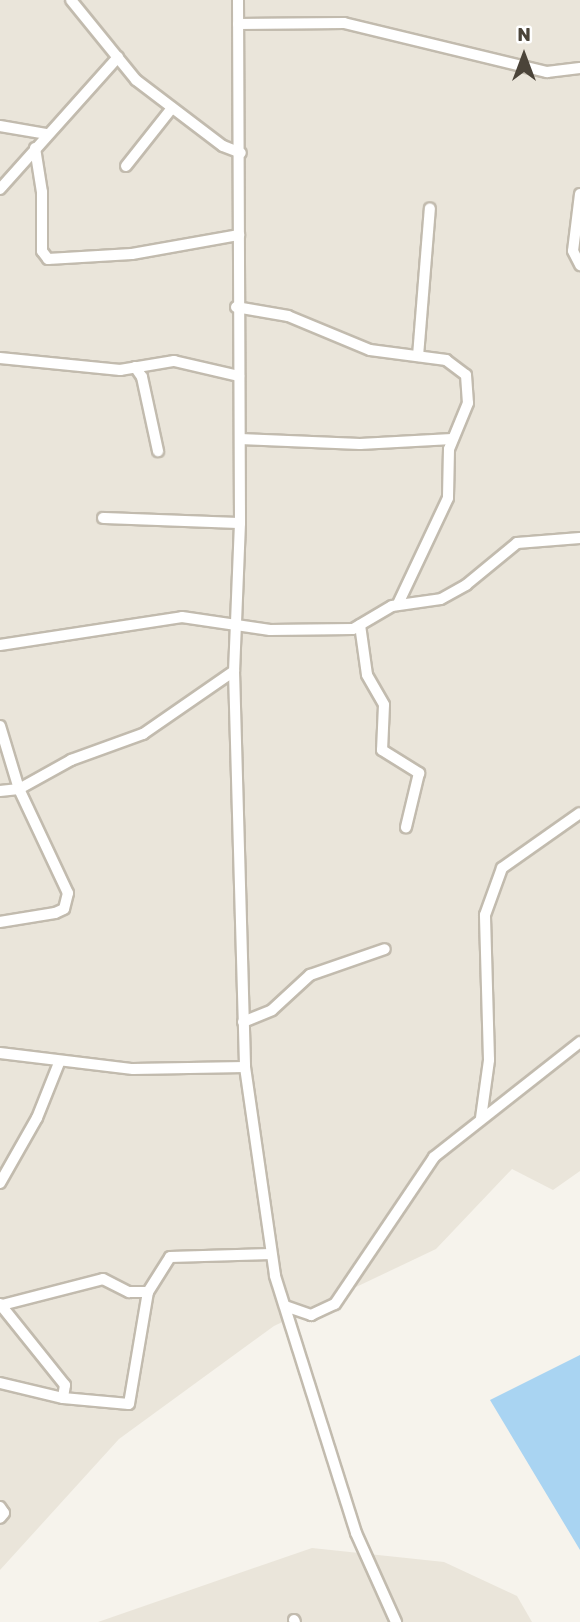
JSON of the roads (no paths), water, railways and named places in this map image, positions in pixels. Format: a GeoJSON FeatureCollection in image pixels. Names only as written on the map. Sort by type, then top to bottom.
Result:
{"type":"FeatureCollection","features":[{"type":"Feature","properties":{"kind":"street"},"geometry":{"type":"LineString","coordinates":[[71,0],[136,80],[172,108],[241,153]]}},
{"type":"Feature","properties":{"kind":"street"},"geometry":{"type":"LineString","coordinates":[[238,0],[241,153],[236,307],[240,523],[233,671],[245,1067],[271,1254],[285,1306],[356,1533],[396,1622]]}},
{"type":"Feature","properties":{"kind":"street"},"geometry":{"type":"LineString","coordinates":[[238,24],[344,23],[547,72],[580,68]]}},
{"type":"Feature","properties":{"kind":"street"},"geometry":{"type":"LineString","coordinates":[[0,189],[118,57]]}},
{"type":"Feature","properties":{"kind":"street"},"geometry":{"type":"LineString","coordinates":[[126,166],[172,108]]}},
{"type":"Feature","properties":{"kind":"street"},"geometry":{"type":"LineString","coordinates":[[0,126],[47,134]]}},
{"type":"Feature","properties":{"kind":"street"},"geometry":{"type":"LineString","coordinates":[[35,148],[44,257],[132,254],[239,235]]}},
{"type":"Feature","properties":{"kind":"street"},"geometry":{"type":"LineString","coordinates":[[580,194],[573,250],[580,265]]}},
{"type":"Feature","properties":{"kind":"street"},"geometry":{"type":"LineString","coordinates":[[418,356],[430,208]]}},
{"type":"Feature","properties":{"kind":"street"},"geometry":{"type":"LineString","coordinates":[[236,307],[288,316],[370,350],[446,360],[466,375],[468,403],[452,439],[448,498],[398,604]]}},
{"type":"Feature","properties":{"kind":"street"},"geometry":{"type":"LineString","coordinates":[[0,358],[135,367],[174,360],[239,376]]}},
{"type":"Feature","properties":{"kind":"street"},"geometry":{"type":"LineString","coordinates":[[135,367],[142,377],[158,451]]}},
{"type":"Feature","properties":{"kind":"street"},"geometry":{"type":"LineString","coordinates":[[240,439],[385,444],[452,439]]}},
{"type":"Feature","properties":{"kind":"street"},"geometry":{"type":"LineString","coordinates":[[103,518],[240,523]]}},
{"type":"Feature","properties":{"kind":"street"},"geometry":{"type":"LineString","coordinates":[[0,645],[168,618],[194,618],[235,627],[317,632],[360,625],[398,604],[441,599],[466,585],[517,543],[580,538]]}},
{"type":"Feature","properties":{"kind":"street"},"geometry":{"type":"LineString","coordinates":[[360,625],[367,675],[384,705],[382,750],[419,773],[406,827]]}},
{"type":"Feature","properties":{"kind":"street"},"geometry":{"type":"LineString","coordinates":[[0,791],[19,789],[71,760],[142,734],[233,671]]}},
{"type":"Feature","properties":{"kind":"street"},"geometry":{"type":"LineString","coordinates":[[0,726],[19,789],[68,893],[67,901],[55,914],[0,922]]}},
{"type":"Feature","properties":{"kind":"street"},"geometry":{"type":"LineString","coordinates":[[481,1118],[489,1060],[485,915],[502,868],[580,813]]}},
{"type":"Feature","properties":{"kind":"street"},"geometry":{"type":"LineString","coordinates":[[243,1022],[272,1010],[310,975],[385,949]]}},
{"type":"Feature","properties":{"kind":"street"},"geometry":{"type":"LineString","coordinates":[[285,1306],[311,1315],[335,1304],[422,1170],[481,1118],[580,1042]]}},
{"type":"Feature","properties":{"kind":"street"},"geometry":{"type":"LineString","coordinates":[[0,1053],[59,1063],[133,1069],[245,1067]]}},
{"type":"Feature","properties":{"kind":"street"},"geometry":{"type":"LineString","coordinates":[[0,1183],[37,1118],[59,1063]]}},
{"type":"Feature","properties":{"kind":"street"},"geometry":{"type":"LineString","coordinates":[[0,1383],[63,1398],[132,1401],[148,1292],[170,1257],[271,1254]]}},
{"type":"Feature","properties":{"kind":"street"},"geometry":{"type":"LineString","coordinates":[[63,1398],[65,1385],[1,1304],[103,1279],[129,1292],[148,1292]]}},
{"type":"Feature","properties":{"kind":"street"},"geometry":{"type":"LineString","coordinates":[[0,1507],[4,1513],[0,1518]]}},
{"type":"Feature","properties":{"kind":"water"},"geometry":{"type":"Polygon","coordinates":[[[580,1355],[580,1550],[490,1400],[580,1355]]]}}]}
